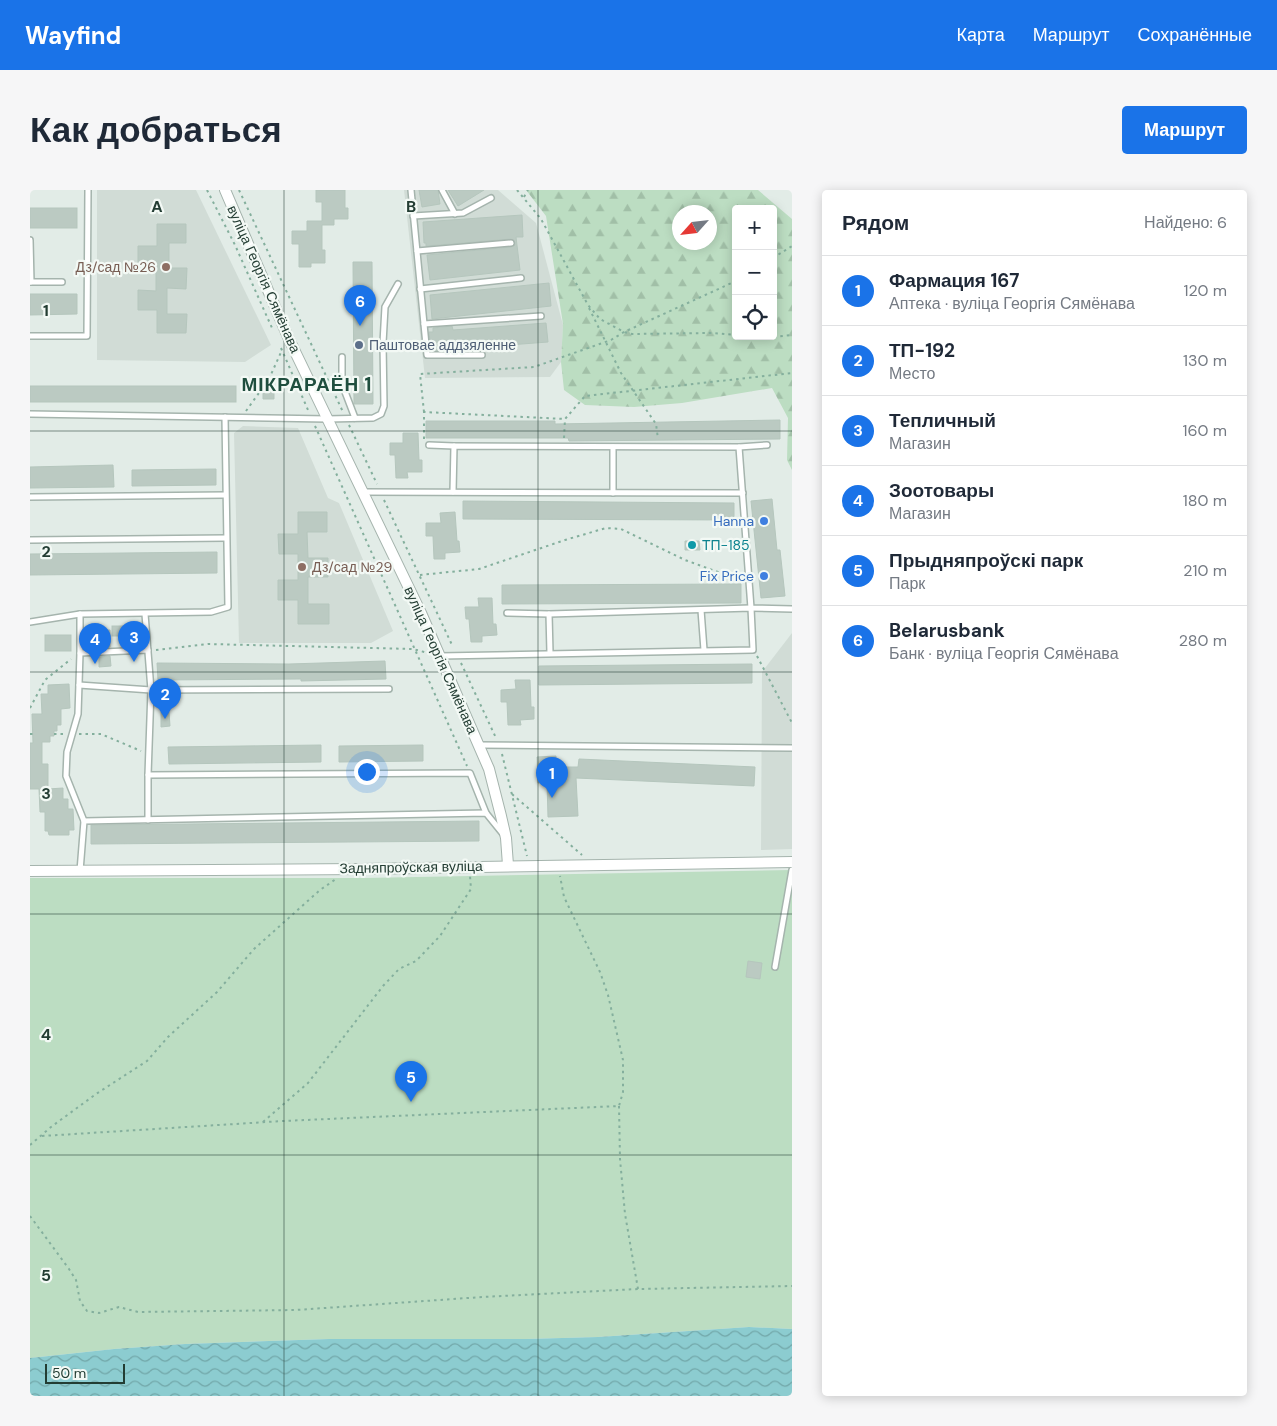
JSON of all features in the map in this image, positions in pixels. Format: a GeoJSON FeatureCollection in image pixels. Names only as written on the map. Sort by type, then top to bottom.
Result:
{"type":"FeatureCollection","features":[{"type":"Feature","properties":{"kind":"street","name":"вуліца Георгія Сямёнава"},"geometry":{"type":"LineString","coordinates":[[225,190],[288,337],[421,613],[479,745],[489,769],[506,838],[508,866]]}},
{"type":"Feature","properties":{"kind":"street","name":"Задняпроўская вуліца"},"geometry":{"type":"LineString","coordinates":[[30,871],[792,862]]}},
{"type":"Feature","properties":{"kind":"lane"},"geometry":{"type":"LineString","coordinates":[[30,336],[87,336],[88,190]]}},
{"type":"Feature","properties":{"kind":"lane"},"geometry":{"type":"LineString","coordinates":[[410,190],[427,354],[482,355]]}},
{"type":"Feature","properties":{"kind":"lane"},"geometry":{"type":"LineString","coordinates":[[442,190],[455,214]]}},
{"type":"Feature","properties":{"kind":"lane"},"geometry":{"type":"LineString","coordinates":[[413,216],[463,213],[491,198]]}},
{"type":"Feature","properties":{"kind":"lane"},"geometry":{"type":"LineString","coordinates":[[30,240],[30,282],[62,282]]}},
{"type":"Feature","properties":{"kind":"lane"},"geometry":{"type":"LineString","coordinates":[[416,251],[510,243]]}},
{"type":"Feature","properties":{"kind":"lane"},"geometry":{"type":"LineString","coordinates":[[420,288],[521,278]]}},
{"type":"Feature","properties":{"kind":"lane"},"geometry":{"type":"LineString","coordinates":[[30,414],[312,419],[374,418],[381,414],[384,406],[383,343],[385,307],[398,284]]}},
{"type":"Feature","properties":{"kind":"lane"},"geometry":{"type":"LineString","coordinates":[[424,324],[541,316]]}},
{"type":"Feature","properties":{"kind":"lane"},"geometry":{"type":"LineString","coordinates":[[342,357],[342,384],[355,418]]}},
{"type":"Feature","properties":{"kind":"lane"},"geometry":{"type":"LineString","coordinates":[[30,622],[80,614],[211,612],[228,607],[225,417]]}},
{"type":"Feature","properties":{"kind":"lane"},"geometry":{"type":"LineString","coordinates":[[429,445],[613,447],[738,447],[767,445]]}},
{"type":"Feature","properties":{"kind":"lane"},"geometry":{"type":"LineString","coordinates":[[453,492],[454,446]]}},
{"type":"Feature","properties":{"kind":"lane"},"geometry":{"type":"LineString","coordinates":[[613,447],[613,493]]}},
{"type":"Feature","properties":{"kind":"lane"},"geometry":{"type":"LineString","coordinates":[[440,656],[753,650],[743,493],[738,447]]}},
{"type":"Feature","properties":{"kind":"lane"},"geometry":{"type":"LineString","coordinates":[[362,492],[743,493]]}},
{"type":"Feature","properties":{"kind":"lane"},"geometry":{"type":"LineString","coordinates":[[30,497],[225,495]]}},
{"type":"Feature","properties":{"kind":"lane"},"geometry":{"type":"LineString","coordinates":[[30,540],[226,538]]}},
{"type":"Feature","properties":{"kind":"lane"},"geometry":{"type":"LineString","coordinates":[[507,613],[548,614],[751,608],[792,609]]}},
{"type":"Feature","properties":{"kind":"lane"},"geometry":{"type":"LineString","coordinates":[[701,610],[704,650]]}},
{"type":"Feature","properties":{"kind":"lane"},"geometry":{"type":"LineString","coordinates":[[80,614],[78,714],[67,752],[66,776],[84,821],[80,871]]}},
{"type":"Feature","properties":{"kind":"lane"},"geometry":{"type":"LineString","coordinates":[[145,614],[151,690],[148,820]]}},
{"type":"Feature","properties":{"kind":"lane"},"geometry":{"type":"LineString","coordinates":[[548,614],[550,654]]}},
{"type":"Feature","properties":{"kind":"lane"},"geometry":{"type":"LineString","coordinates":[[80,653],[148,650]]}},
{"type":"Feature","properties":{"kind":"lane"},"geometry":{"type":"LineString","coordinates":[[79,685],[151,690],[389,689]]}},
{"type":"Feature","properties":{"kind":"lane"},"geometry":{"type":"LineString","coordinates":[[479,745],[792,748]]}},
{"type":"Feature","properties":{"kind":"lane"},"geometry":{"type":"LineString","coordinates":[[148,775],[470,773],[486,813],[506,838]]}},
{"type":"Feature","properties":{"kind":"lane"},"geometry":{"type":"LineString","coordinates":[[84,821],[486,813]]}},
{"type":"Feature","properties":{"kind":"lane"},"geometry":{"type":"LineString","coordinates":[[776,967],[792,870]]}},
{"type":"Feature","properties":{"kind":"path"},"geometry":{"type":"LineString","coordinates":[[206,190],[235,245],[274,333]]}},
{"type":"Feature","properties":{"kind":"path"},"geometry":{"type":"LineString","coordinates":[[239,190],[499,745],[527,857]]}},
{"type":"Feature","properties":{"kind":"path"},"geometry":{"type":"LineString","coordinates":[[517,190],[541,219],[588,305],[621,373],[656,424],[659,447]]}},
{"type":"Feature","properties":{"kind":"path"},"geometry":{"type":"LineString","coordinates":[[524,198],[528,190]]}},
{"type":"Feature","properties":{"kind":"path"},"geometry":{"type":"LineString","coordinates":[[777,255],[792,246]]}},
{"type":"Feature","properties":{"kind":"path"},"geometry":{"type":"LineString","coordinates":[[429,445],[424,442],[424,412],[420,374],[534,368],[606,342],[732,283]]}},
{"type":"Feature","properties":{"kind":"path"},"geometry":{"type":"LineString","coordinates":[[588,305],[600,319],[624,332],[632,334],[712,333],[732,335]]}},
{"type":"Feature","properties":{"kind":"path"},"geometry":{"type":"LineString","coordinates":[[777,337],[792,335]]}},
{"type":"Feature","properties":{"kind":"path"},"geometry":{"type":"LineString","coordinates":[[236,417],[247,410],[269,379],[288,337]]}},
{"type":"Feature","properties":{"kind":"path"},"geometry":{"type":"LineString","coordinates":[[278,342],[413,649],[470,773]]}},
{"type":"Feature","properties":{"kind":"path"},"geometry":{"type":"LineString","coordinates":[[563,446],[565,419],[585,396],[792,372]]}},
{"type":"Feature","properties":{"kind":"path"},"geometry":{"type":"LineString","coordinates":[[424,412],[565,419]]}},
{"type":"Feature","properties":{"kind":"path"},"geometry":{"type":"LineString","coordinates":[[420,575],[478,569],[606,528],[621,529],[685,560],[749,583]]}},
{"type":"Feature","properties":{"kind":"path"},"geometry":{"type":"LineString","coordinates":[[148,650],[208,644],[413,649],[440,656]]}},
{"type":"Feature","properties":{"kind":"path"},"geometry":{"type":"LineString","coordinates":[[753,650],[792,723]]}},
{"type":"Feature","properties":{"kind":"path"},"geometry":{"type":"LineString","coordinates":[[30,708],[45,680],[80,653]]}},
{"type":"Feature","properties":{"kind":"path"},"geometry":{"type":"LineString","coordinates":[[72,735],[101,734],[149,755]]}},
{"type":"Feature","properties":{"kind":"path"},"geometry":{"type":"LineString","coordinates":[[512,794],[583,856]]}},
{"type":"Feature","properties":{"kind":"path"},"geometry":{"type":"LineString","coordinates":[[558,865],[564,897],[600,972],[608,995],[623,1060],[623,1092],[619,1106],[620,1159],[625,1214],[638,1289]]}},
{"type":"Feature","properties":{"kind":"path"},"geometry":{"type":"LineString","coordinates":[[262,1122],[308,1083],[383,986],[400,969],[416,961],[440,936],[471,889],[470,866]]}},
{"type":"Feature","properties":{"kind":"path"},"geometry":{"type":"LineString","coordinates":[[30,1145],[96,1094],[147,1061],[168,1037],[217,992],[254,949],[290,916],[336,879]]}},
{"type":"Feature","properties":{"kind":"path"},"geometry":{"type":"LineString","coordinates":[[42,1136],[262,1122],[619,1106]]}},
{"type":"Feature","properties":{"kind":"path"},"geometry":{"type":"LineString","coordinates":[[30,1216],[70,1269],[76,1280],[80,1301],[86,1311],[99,1313],[119,1307],[138,1312],[296,1310],[482,1297],[638,1289],[792,1286]]}},
{"type":"Feature","properties":{"kind":"shaded area","name":"Дз/сад №26"},"geometry":{"type":"Polygon","coordinates":[[[97,190],[196,190],[271,345],[245,362],[97,360],[97,190]]]}},
{"type":"Feature","properties":{"kind":"shaded area"},"geometry":{"type":"Polygon","coordinates":[[[404,190],[498,190],[536,223],[563,325],[561,362],[550,377],[425,378],[404,190]]]}},
{"type":"Feature","properties":{"kind":"shaded area","name":"Дз/сад №29"},"geometry":{"type":"Polygon","coordinates":[[[243,426],[298,428],[328,498],[339,503],[393,631],[371,643],[239,643],[234,433],[243,426]]]}},
{"type":"Feature","properties":{"kind":"shaded area"},"geometry":{"type":"Polygon","coordinates":[[[792,633],[792,849],[761,850],[762,672],[792,633]]]}},
{"type":"Feature","properties":{"kind":"green space"},"geometry":{"type":"Polygon","coordinates":[[[526,190],[758,190],[776,205],[732,205],[732,340],[777,340],[777,206],[792,219],[792,470],[787,460],[788,418],[772,388],[682,403],[634,407],[585,405],[564,390],[561,362],[563,324],[546,216],[526,190]]]}},
{"type":"Feature","properties":{"kind":"green space"},"geometry":{"type":"Polygon","coordinates":[[[792,870],[792,1329],[749,1327],[598,1337],[526,1339],[329,1339],[185,1344],[30,1358],[30,878],[364,878],[792,870]]]}},
{"type":"Feature","properties":{"kind":"water"},"geometry":{"type":"Polygon","coordinates":[[[749,1327],[792,1329],[792,1396],[30,1396],[30,1358],[114,1349],[185,1344],[329,1339],[598,1337],[749,1327]]]}},
{"type":"Feature","properties":{"kind":"building"},"geometry":{"type":"Polygon","coordinates":[[[316,190],[345,190],[345,208],[348,208],[348,219],[334,219],[334,225],[322,225],[322,250],[325,250],[325,263],[311,263],[311,267],[299,267],[299,244],[292,244],[292,231],[307,231],[307,221],[322,221],[322,202],[316,202],[316,190]]]}},
{"type":"Feature","properties":{"kind":"building"},"geometry":{"type":"Polygon","coordinates":[[[419,190],[438,190],[440,204],[422,207],[419,190]]]}},
{"type":"Feature","properties":{"kind":"building"},"geometry":{"type":"Polygon","coordinates":[[[448,190],[484,190],[458,206],[448,190]]]}},
{"type":"Feature","properties":{"kind":"building"},"geometry":{"type":"Polygon","coordinates":[[[30,208],[77,208],[77,228],[30,228],[30,208]]]}},
{"type":"Feature","properties":{"kind":"building"},"geometry":{"type":"Polygon","coordinates":[[[522,215],[523,237],[516,237],[520,270],[430,280],[427,255],[511,247],[515,245],[515,242],[511,239],[426,246],[426,243],[424,243],[423,222],[522,215]]]}},
{"type":"Feature","properties":{"kind":"building"},"geometry":{"type":"Polygon","coordinates":[[[157,224],[186,224],[186,243],[169,243],[169,268],[187,268],[186,289],[167,288],[167,314],[187,314],[186,333],[157,333],[157,310],[138,310],[138,290],[156,291],[156,266],[138,266],[138,246],[157,246],[157,224]]]}},
{"type":"Feature","properties":{"kind":"building"},"geometry":{"type":"Polygon","coordinates":[[[353,262],[372,262],[373,404],[354,404],[353,262]]]}},
{"type":"Feature","properties":{"kind":"building"},"geometry":{"type":"Polygon","coordinates":[[[549,283],[551,306],[432,319],[430,295],[549,283]]]}},
{"type":"Feature","properties":{"kind":"building"},"geometry":{"type":"Polygon","coordinates":[[[30,294],[77,294],[77,314],[30,315],[30,294]]]}},
{"type":"Feature","properties":{"kind":"building"},"geometry":{"type":"Polygon","coordinates":[[[546,323],[548,342],[431,351],[429,332],[433,332],[433,328],[452,326],[453,330],[546,323]]]}},
{"type":"Feature","properties":{"kind":"building"},"geometry":{"type":"Polygon","coordinates":[[[30,386],[236,386],[236,402],[30,402],[30,386]]]}},
{"type":"Feature","properties":{"kind":"building"},"geometry":{"type":"Polygon","coordinates":[[[263,390],[274,391],[274,399],[263,399],[263,390]]]}},
{"type":"Feature","properties":{"kind":"building"},"geometry":{"type":"Polygon","coordinates":[[[780,420],[780,439],[569,441],[568,438],[426,438],[426,421],[555,421],[555,424],[780,420]]]}},
{"type":"Feature","properties":{"kind":"building"},"geometry":{"type":"Polygon","coordinates":[[[403,433],[418,433],[419,460],[422,460],[422,472],[407,472],[408,478],[396,478],[395,455],[390,455],[390,443],[403,443],[403,433]]]}},
{"type":"Feature","properties":{"kind":"building"},"geometry":{"type":"Polygon","coordinates":[[[113,465],[114,487],[30,488],[30,467],[113,465]]]}},
{"type":"Feature","properties":{"kind":"building"},"geometry":{"type":"Polygon","coordinates":[[[216,469],[216,485],[132,486],[132,470],[216,469]]]}},
{"type":"Feature","properties":{"kind":"building"},"geometry":{"type":"Polygon","coordinates":[[[772,499],[777,550],[780,550],[785,596],[761,598],[751,501],[772,499]]]}},
{"type":"Feature","properties":{"kind":"building"},"geometry":{"type":"Polygon","coordinates":[[[463,501],[734,503],[734,520],[463,519],[463,501]]]}},
{"type":"Feature","properties":{"kind":"building"},"geometry":{"type":"Polygon","coordinates":[[[298,512],[327,512],[327,532],[307,532],[308,558],[328,558],[328,577],[308,577],[308,604],[329,604],[329,624],[298,624],[298,600],[278,600],[278,580],[298,580],[298,554],[279,554],[278,534],[298,534],[298,512]]]}},
{"type":"Feature","properties":{"kind":"building"},"geometry":{"type":"Polygon","coordinates":[[[455,512],[457,541],[459,541],[460,552],[445,553],[445,559],[434,559],[433,536],[426,536],[426,523],[441,523],[440,513],[455,512]]]}},
{"type":"Feature","properties":{"kind":"building","name":"ТП-185"},"geometry":{"type":"Polygon","coordinates":[[[685,541],[699,541],[700,550],[685,550],[685,541]]]}},
{"type":"Feature","properties":{"kind":"building"},"geometry":{"type":"Polygon","coordinates":[[[217,552],[217,573],[30,575],[30,554],[217,552]]]}},
{"type":"Feature","properties":{"kind":"building"},"geometry":{"type":"Polygon","coordinates":[[[741,584],[741,603],[502,604],[502,585],[741,584]]]}},
{"type":"Feature","properties":{"kind":"building"},"geometry":{"type":"Polygon","coordinates":[[[478,598],[492,598],[493,624],[496,624],[497,635],[482,636],[482,642],[471,642],[469,619],[466,619],[465,607],[479,607],[478,598]]]}},
{"type":"Feature","properties":{"kind":"building"},"geometry":{"type":"Polygon","coordinates":[[[112,626],[137,626],[137,636],[112,636],[112,626]]]}},
{"type":"Feature","properties":{"kind":"building"},"geometry":{"type":"Polygon","coordinates":[[[85,630],[110,630],[110,647],[99,648],[99,641],[85,641],[85,630]]]}},
{"type":"Feature","properties":{"kind":"building"},"geometry":{"type":"Polygon","coordinates":[[[45,635],[71,635],[71,651],[45,651],[45,635]]]}},
{"type":"Feature","properties":{"kind":"building"},"geometry":{"type":"Polygon","coordinates":[[[110,656],[111,666],[99,667],[99,657],[110,656]]]}},
{"type":"Feature","properties":{"kind":"building"},"geometry":{"type":"Polygon","coordinates":[[[385,661],[386,679],[301,681],[301,679],[158,680],[157,663],[289,664],[385,661]]]}},
{"type":"Feature","properties":{"kind":"building"},"geometry":{"type":"Polygon","coordinates":[[[752,664],[752,683],[539,685],[539,666],[752,664]]]}},
{"type":"Feature","properties":{"kind":"building"},"geometry":{"type":"Polygon","coordinates":[[[515,680],[530,680],[531,707],[534,707],[534,719],[520,720],[521,725],[508,725],[507,702],[501,702],[501,690],[516,689],[515,680]]]}},
{"type":"Feature","properties":{"kind":"building"},"geometry":{"type":"Polygon","coordinates":[[[69,684],[70,708],[61,709],[61,725],[57,725],[57,731],[54,731],[54,736],[50,736],[50,742],[42,742],[42,764],[48,764],[48,789],[63,788],[63,799],[68,799],[68,809],[73,809],[74,830],[69,830],[69,835],[49,835],[48,831],[45,831],[45,812],[40,812],[39,789],[30,789],[30,743],[33,743],[32,714],[42,714],[41,694],[48,694],[48,685],[69,684]]]}},
{"type":"Feature","properties":{"kind":"building"},"geometry":{"type":"Polygon","coordinates":[[[161,712],[169,712],[170,726],[161,727],[161,712]]]}},
{"type":"Feature","properties":{"kind":"building"},"geometry":{"type":"Polygon","coordinates":[[[321,745],[321,762],[169,764],[168,747],[321,745]]]}},
{"type":"Feature","properties":{"kind":"building"},"geometry":{"type":"Polygon","coordinates":[[[423,745],[423,761],[339,762],[339,746],[423,745]]]}},
{"type":"Feature","properties":{"kind":"building"},"geometry":{"type":"Polygon","coordinates":[[[556,756],[556,767],[578,767],[579,759],[755,767],[754,786],[576,778],[578,816],[548,817],[547,782],[538,783],[537,757],[556,756]]]}},
{"type":"Feature","properties":{"kind":"building"},"geometry":{"type":"Polygon","coordinates":[[[479,821],[479,841],[91,844],[91,825],[479,821]]]}},
{"type":"Feature","properties":{"kind":"building"},"geometry":{"type":"Polygon","coordinates":[[[748,961],[762,963],[760,979],[746,977],[748,961]]]}},
{"type":"Feature","properties":{"kind":"place","name":"Дз/сад №26"},"geometry":{"type":"Point","coordinates":[166,267]}},
{"type":"Feature","properties":{"kind":"place","name":"Belarusbank"},"geometry":{"type":"Point","coordinates":[360,326]}},
{"type":"Feature","properties":{"kind":"place","name":"Паштовае аддзяленне"},"geometry":{"type":"Point","coordinates":[359,345]}},
{"type":"Feature","properties":{"kind":"place","name":"Hanna"},"geometry":{"type":"Point","coordinates":[764,521]}},
{"type":"Feature","properties":{"kind":"place","name":"ТП-185"},"geometry":{"type":"Point","coordinates":[692,545]}},
{"type":"Feature","properties":{"kind":"place","name":"Дз/сад №29"},"geometry":{"type":"Point","coordinates":[302,567]}},
{"type":"Feature","properties":{"kind":"place","name":"Fix Price"},"geometry":{"type":"Point","coordinates":[764,576]}},
{"type":"Feature","properties":{"kind":"place","name":"Тепличный"},"geometry":{"type":"Point","coordinates":[134,662]}},
{"type":"Feature","properties":{"kind":"place","name":"Зоотовары"},"geometry":{"type":"Point","coordinates":[95,664]}},
{"type":"Feature","properties":{"kind":"place","name":"ТП-192"},"geometry":{"type":"Point","coordinates":[165,719]}},
{"type":"Feature","properties":{"kind":"place","name":"Фармация 167"},"geometry":{"type":"Point","coordinates":[552,798]}},
{"type":"Feature","properties":{"kind":"place","name":"Прыдняпроўскі парк"},"geometry":{"type":"Point","coordinates":[411,1102]}},
{"type":"Feature","properties":{"kind":"district","name":"МІКРАРАЁН 1"},"geometry":{"type":"Point","coordinates":[307,384]}}]}
